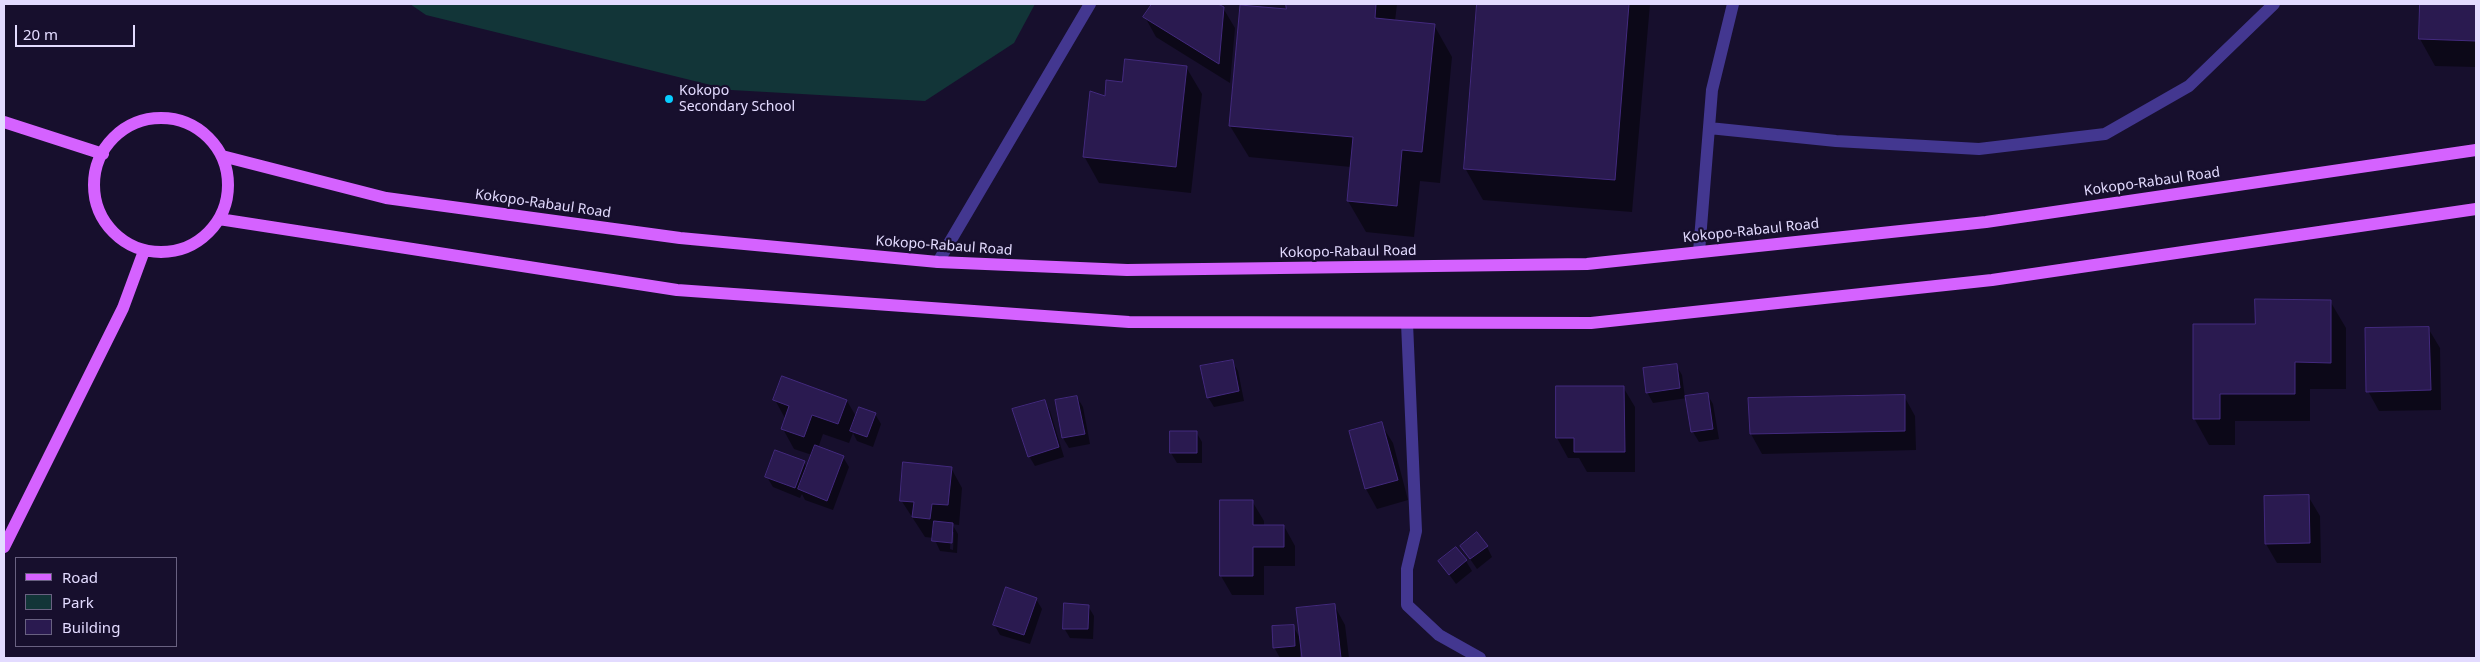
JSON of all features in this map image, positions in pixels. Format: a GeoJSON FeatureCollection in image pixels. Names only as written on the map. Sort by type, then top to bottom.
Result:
{"type":"FeatureCollection","features":[{"type":"Feature","properties":{"kind":"main road"},"geometry":{"type":"LineString","coordinates":[[170,119],[186,123],[206,135],[222,156],[228,175],[228,197],[219,219],[204,236],[184,248],[162,252],[144,251],[121,239],[105,222],[96,200],[95,177],[97,165],[103,154],[108,144],[125,129],[147,120],[170,119]]}},
{"type":"Feature","properties":{"kind":"main road"},"geometry":{"type":"LineString","coordinates":[[4,122],[103,154]]}},
{"type":"Feature","properties":{"kind":"main road","name":"Kokopo-Rabaul Road"},"geometry":{"type":"LineString","coordinates":[[222,156],[386,198],[680,238],[938,262],[1127,270],[1586,264],[1986,222],[2476,150]]}},
{"type":"Feature","properties":{"kind":"main road"},"geometry":{"type":"LineString","coordinates":[[219,219],[677,290],[1129,322],[1590,323],[1992,280],[2476,209]]}},
{"type":"Feature","properties":{"kind":"main road"},"geometry":{"type":"LineString","coordinates":[[4,547],[123,308],[144,251]]}},
{"type":"Feature","properties":{"kind":"street"},"geometry":{"type":"LineString","coordinates":[[938,262],[1090,4]]}},
{"type":"Feature","properties":{"kind":"street"},"geometry":{"type":"LineString","coordinates":[[1699,252],[1712,90],[1733,4]]}},
{"type":"Feature","properties":{"kind":"street"},"geometry":{"type":"LineString","coordinates":[[1709,128],[1836,141],[1980,148],[2105,134],[2189,86],[2274,4]]}},
{"type":"Feature","properties":{"kind":"street"},"geometry":{"type":"LineString","coordinates":[[1407,323],[1416,531],[1407,569],[1407,604],[1439,635],[1480,658]]}},
{"type":"Feature","properties":{"kind":"green space"},"geometry":{"type":"Polygon","coordinates":[[[410,4],[1035,4],[1014,43],[925,101],[731,90],[426,15],[410,4]]]}},
{"type":"Feature","properties":{"kind":"building"},"geometry":{"type":"Polygon","coordinates":[[[1152,4],[1218,4],[1224,7],[1219,64],[1143,17],[1152,4]]]}},
{"type":"Feature","properties":{"kind":"building"},"geometry":{"type":"Polygon","coordinates":[[[1286,4],[1376,4],[1375,18],[1435,24],[1422,152],[1402,150],[1397,206],[1347,201],[1353,137],[1229,126],[1240,5],[1286,9],[1286,4]]]}},
{"type":"Feature","properties":{"kind":"building"},"geometry":{"type":"Polygon","coordinates":[[[1477,4],[1629,4],[1615,180],[1464,169],[1477,4]]]}},
{"type":"Feature","properties":{"kind":"building"},"geometry":{"type":"Polygon","coordinates":[[[2420,4],[2476,4],[2476,41],[2419,39],[2420,4]]]}},
{"type":"Feature","properties":{"kind":"building"},"geometry":{"type":"Polygon","coordinates":[[[1125,59],[1187,66],[1176,167],[1083,157],[1090,91],[1105,96],[1106,80],[1122,82],[1125,59]]]}},
{"type":"Feature","properties":{"kind":"building"},"geometry":{"type":"Polygon","coordinates":[[[2255,299],[2331,300],[2331,363],[2295,362],[2295,394],[2220,394],[2220,419],[2193,419],[2193,324],[2255,324],[2255,299]]]}},
{"type":"Feature","properties":{"kind":"building"},"geometry":{"type":"Polygon","coordinates":[[[2429,327],[2431,390],[2366,392],[2365,328],[2429,327]]]}},
{"type":"Feature","properties":{"kind":"building"},"geometry":{"type":"Polygon","coordinates":[[[1233,360],[1239,391],[1207,398],[1200,366],[1233,360]]]}},
{"type":"Feature","properties":{"kind":"building"},"geometry":{"type":"Polygon","coordinates":[[[1677,364],[1680,388],[1646,393],[1643,368],[1677,364]]]}},
{"type":"Feature","properties":{"kind":"building"},"geometry":{"type":"Polygon","coordinates":[[[782,376],[847,400],[838,424],[812,415],[804,437],[781,429],[789,406],[773,400],[782,376]]]}},
{"type":"Feature","properties":{"kind":"building"},"geometry":{"type":"Polygon","coordinates":[[[1556,386],[1624,386],[1625,452],[1574,452],[1574,438],[1556,438],[1556,386]]]}},
{"type":"Feature","properties":{"kind":"building"},"geometry":{"type":"Polygon","coordinates":[[[1708,393],[1713,429],[1691,432],[1685,396],[1708,393]]]}},
{"type":"Feature","properties":{"kind":"building"},"geometry":{"type":"Polygon","coordinates":[[[1905,395],[1905,431],[1750,434],[1748,398],[1905,395]]]}},
{"type":"Feature","properties":{"kind":"building"},"geometry":{"type":"Polygon","coordinates":[[[1077,396],[1085,434],[1062,438],[1055,400],[1077,396]]]}},
{"type":"Feature","properties":{"kind":"building"},"geometry":{"type":"Polygon","coordinates":[[[1045,400],[1059,447],[1028,457],[1012,409],[1045,400]]]}},
{"type":"Feature","properties":{"kind":"building"},"geometry":{"type":"Polygon","coordinates":[[[859,407],[876,413],[867,437],[850,431],[859,407]]]}},
{"type":"Feature","properties":{"kind":"building"},"geometry":{"type":"Polygon","coordinates":[[[1382,422],[1398,480],[1365,489],[1349,431],[1382,422]]]}},
{"type":"Feature","properties":{"kind":"building"},"geometry":{"type":"Polygon","coordinates":[[[1170,431],[1197,431],[1197,453],[1170,453],[1170,431]]]}},
{"type":"Feature","properties":{"kind":"building"},"geometry":{"type":"Polygon","coordinates":[[[815,445],[844,456],[827,501],[798,489],[815,445]]]}},
{"type":"Feature","properties":{"kind":"building"},"geometry":{"type":"Polygon","coordinates":[[[775,450],[805,461],[795,488],[765,477],[775,450]]]}},
{"type":"Feature","properties":{"kind":"building"},"geometry":{"type":"Polygon","coordinates":[[[903,462],[952,467],[948,505],[932,504],[930,519],[912,517],[914,502],[900,501],[903,462]]]}},
{"type":"Feature","properties":{"kind":"building"},"geometry":{"type":"Polygon","coordinates":[[[2309,495],[2310,543],[2265,544],[2264,496],[2309,495]]]}},
{"type":"Feature","properties":{"kind":"building"},"geometry":{"type":"Polygon","coordinates":[[[1220,500],[1253,500],[1253,525],[1284,525],[1284,547],[1253,547],[1253,576],[1220,576],[1220,500]]]}},
{"type":"Feature","properties":{"kind":"building"},"geometry":{"type":"Polygon","coordinates":[[[934,521],[953,523],[952,543],[932,541],[934,521]]]}},
{"type":"Feature","properties":{"kind":"building"},"geometry":{"type":"Polygon","coordinates":[[[1477,532],[1488,546],[1470,559],[1460,546],[1477,532]]]}},
{"type":"Feature","properties":{"kind":"building"},"geometry":{"type":"Polygon","coordinates":[[[1456,547],[1467,560],[1449,575],[1438,561],[1456,547]]]}},
{"type":"Feature","properties":{"kind":"building"},"geometry":{"type":"Polygon","coordinates":[[[1006,587],[1037,598],[1024,635],[993,625],[1006,587]]]}},
{"type":"Feature","properties":{"kind":"building"},"geometry":{"type":"Polygon","coordinates":[[[1064,603],[1089,605],[1088,629],[1063,629],[1064,603]]]}},
{"type":"Feature","properties":{"kind":"building"},"geometry":{"type":"Polygon","coordinates":[[[1335,604],[1341,658],[1302,658],[1296,608],[1335,604]]]}},
{"type":"Feature","properties":{"kind":"building"},"geometry":{"type":"Polygon","coordinates":[[[1294,625],[1295,646],[1273,648],[1272,626],[1294,625]]]}},
{"type":"Feature","properties":{"kind":"place","name":"Kokopo Secondary School"},"geometry":{"type":"Point","coordinates":[669,99]}}]}
